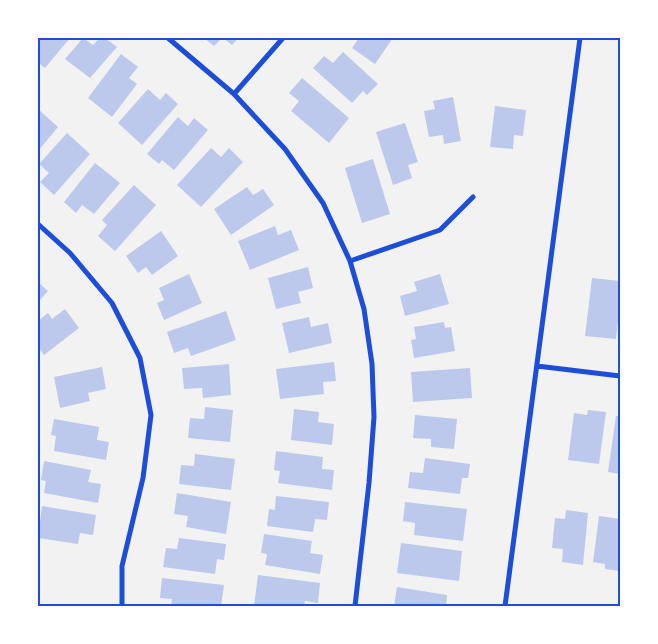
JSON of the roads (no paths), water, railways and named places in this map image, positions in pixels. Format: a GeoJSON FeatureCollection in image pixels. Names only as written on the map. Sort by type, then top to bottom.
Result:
{"type":"FeatureCollection","features":[{"type":"Feature","properties":{"kind":"street"},"geometry":{"type":"LineString","coordinates":[[168,38],[234,94],[285,149],[323,203],[350,261],[364,309],[372,364],[374,417],[370,483],[355,606]]}},
{"type":"Feature","properties":{"kind":"street"},"geometry":{"type":"LineString","coordinates":[[234,94],[283,38]]}},
{"type":"Feature","properties":{"kind":"street"},"geometry":{"type":"LineString","coordinates":[[505,606],[580,38]]}},
{"type":"Feature","properties":{"kind":"street"},"geometry":{"type":"LineString","coordinates":[[350,261],[440,230],[473,197]]}},
{"type":"Feature","properties":{"kind":"street"},"geometry":{"type":"LineString","coordinates":[[38,224],[70,253],[112,303],[140,358],[152,415],[143,478],[122,566],[122,606]]}},
{"type":"Feature","properties":{"kind":"street"},"geometry":{"type":"LineString","coordinates":[[537,366],[620,376]]}}]}
